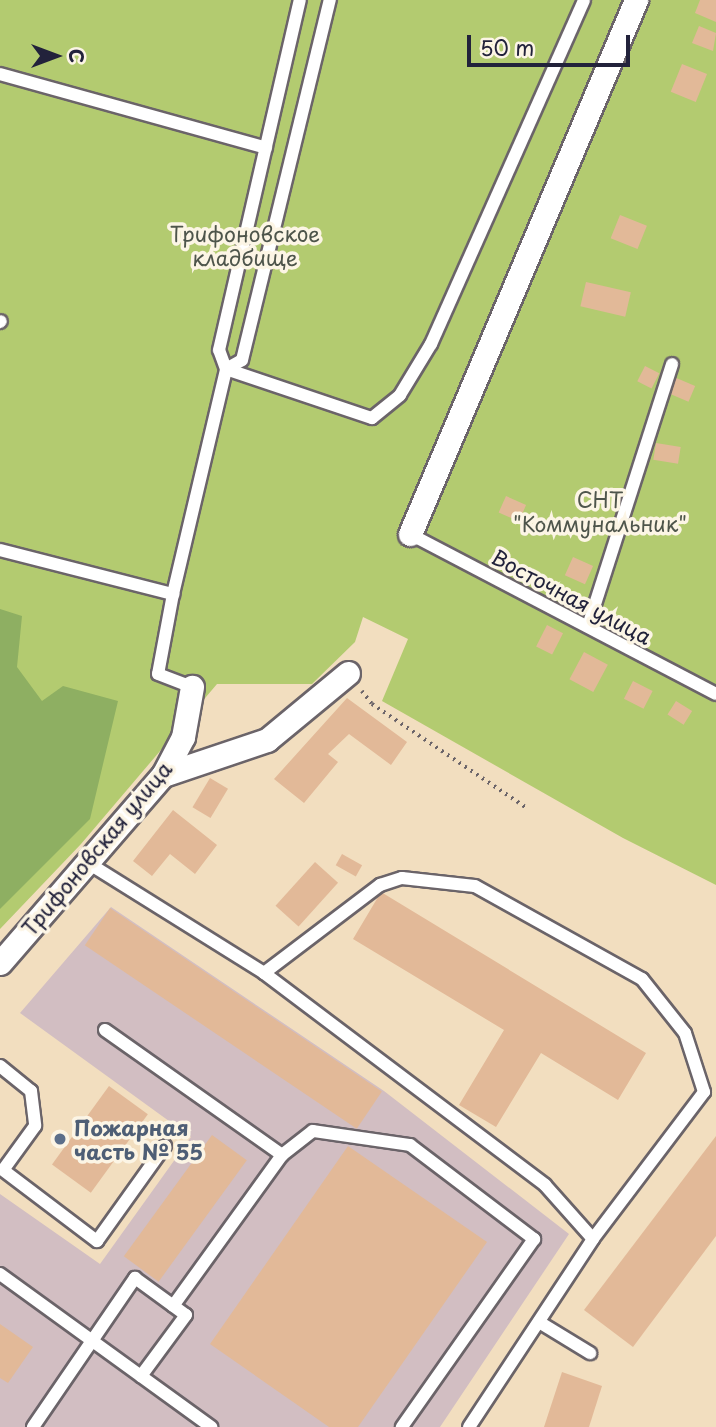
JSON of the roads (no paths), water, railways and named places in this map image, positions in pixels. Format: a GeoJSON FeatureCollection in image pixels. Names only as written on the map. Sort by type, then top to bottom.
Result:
{"type":"FeatureCollection","features":[{"type":"Feature","properties":{"kind":"street"},"geometry":{"type":"LineString","coordinates":[[410,534],[636,0]]}},
{"type":"Feature","properties":{"kind":"street"},"geometry":{"type":"LineString","coordinates":[[163,775],[267,740],[348,673]]}},
{"type":"Feature","properties":{"kind":"street","name":"Трифоновская улица"},"geometry":{"type":"LineString","coordinates":[[0,964],[85,861],[163,775],[183,737],[192,687]]}},
{"type":"Feature","properties":{"kind":"lane"},"geometry":{"type":"LineString","coordinates":[[192,687],[158,674],[173,594],[226,369],[219,350],[300,0]]}},
{"type":"Feature","properties":{"kind":"lane"},"geometry":{"type":"LineString","coordinates":[[226,369],[242,360],[330,0]]}},
{"type":"Feature","properties":{"kind":"lane"},"geometry":{"type":"LineString","coordinates":[[226,369],[372,418],[400,395],[431,344],[584,0]]}},
{"type":"Feature","properties":{"kind":"lane"},"geometry":{"type":"LineString","coordinates":[[0,74],[266,148]]}},
{"type":"Feature","properties":{"kind":"lane"},"geometry":{"type":"LineString","coordinates":[[588,626],[672,363]]}},
{"type":"Feature","properties":{"kind":"lane","name":"Восточная улица"},"geometry":{"type":"LineString","coordinates":[[410,534],[716,694]]}},
{"type":"Feature","properties":{"kind":"lane"},"geometry":{"type":"LineString","coordinates":[[0,550],[173,594]]}},
{"type":"Feature","properties":{"kind":"lane"},"geometry":{"type":"LineString","coordinates":[[85,861],[264,973],[545,1185],[593,1239]]}},
{"type":"Feature","properties":{"kind":"lane"},"geometry":{"type":"LineString","coordinates":[[264,973],[380,884],[402,878],[475,886],[642,979],[685,1033],[704,1092],[593,1239],[469,1427]]}},
{"type":"Feature","properties":{"kind":"lane"},"geometry":{"type":"LineString","coordinates":[[105,1030],[282,1155]]}},
{"type":"Feature","properties":{"kind":"lane"},"geometry":{"type":"LineString","coordinates":[[0,1066],[31,1091],[35,1126],[3,1170],[97,1241],[165,1146]]}},
{"type":"Feature","properties":{"kind":"lane"},"geometry":{"type":"LineString","coordinates":[[173,1306],[282,1155],[313,1131],[410,1145],[534,1239],[402,1427]]}},
{"type":"Feature","properties":{"kind":"lane"},"geometry":{"type":"LineString","coordinates":[[0,1274],[211,1427]]}},
{"type":"Feature","properties":{"kind":"lane"},"geometry":{"type":"LineString","coordinates":[[33,1427],[90,1340],[135,1278],[186,1315],[141,1376]]}},
{"type":"Feature","properties":{"kind":"lane"},"geometry":{"type":"LineString","coordinates":[[539,1322],[590,1353]]}},
{"type":"Feature","properties":{"kind":"place","name":"Пожарная часть № 55"},"geometry":{"type":"Point","coordinates":[60,1139]}},
{"type":"Feature","properties":{"kind":"park label","name":"Трифоновское кладбище"},"geometry":{"type":"Point","coordinates":[245,245]}},
{"type":"Feature","properties":{"kind":"park label","name":"СНТ \"Коммунальник\""},"geometry":{"type":"Point","coordinates":[600,511]}}]}
